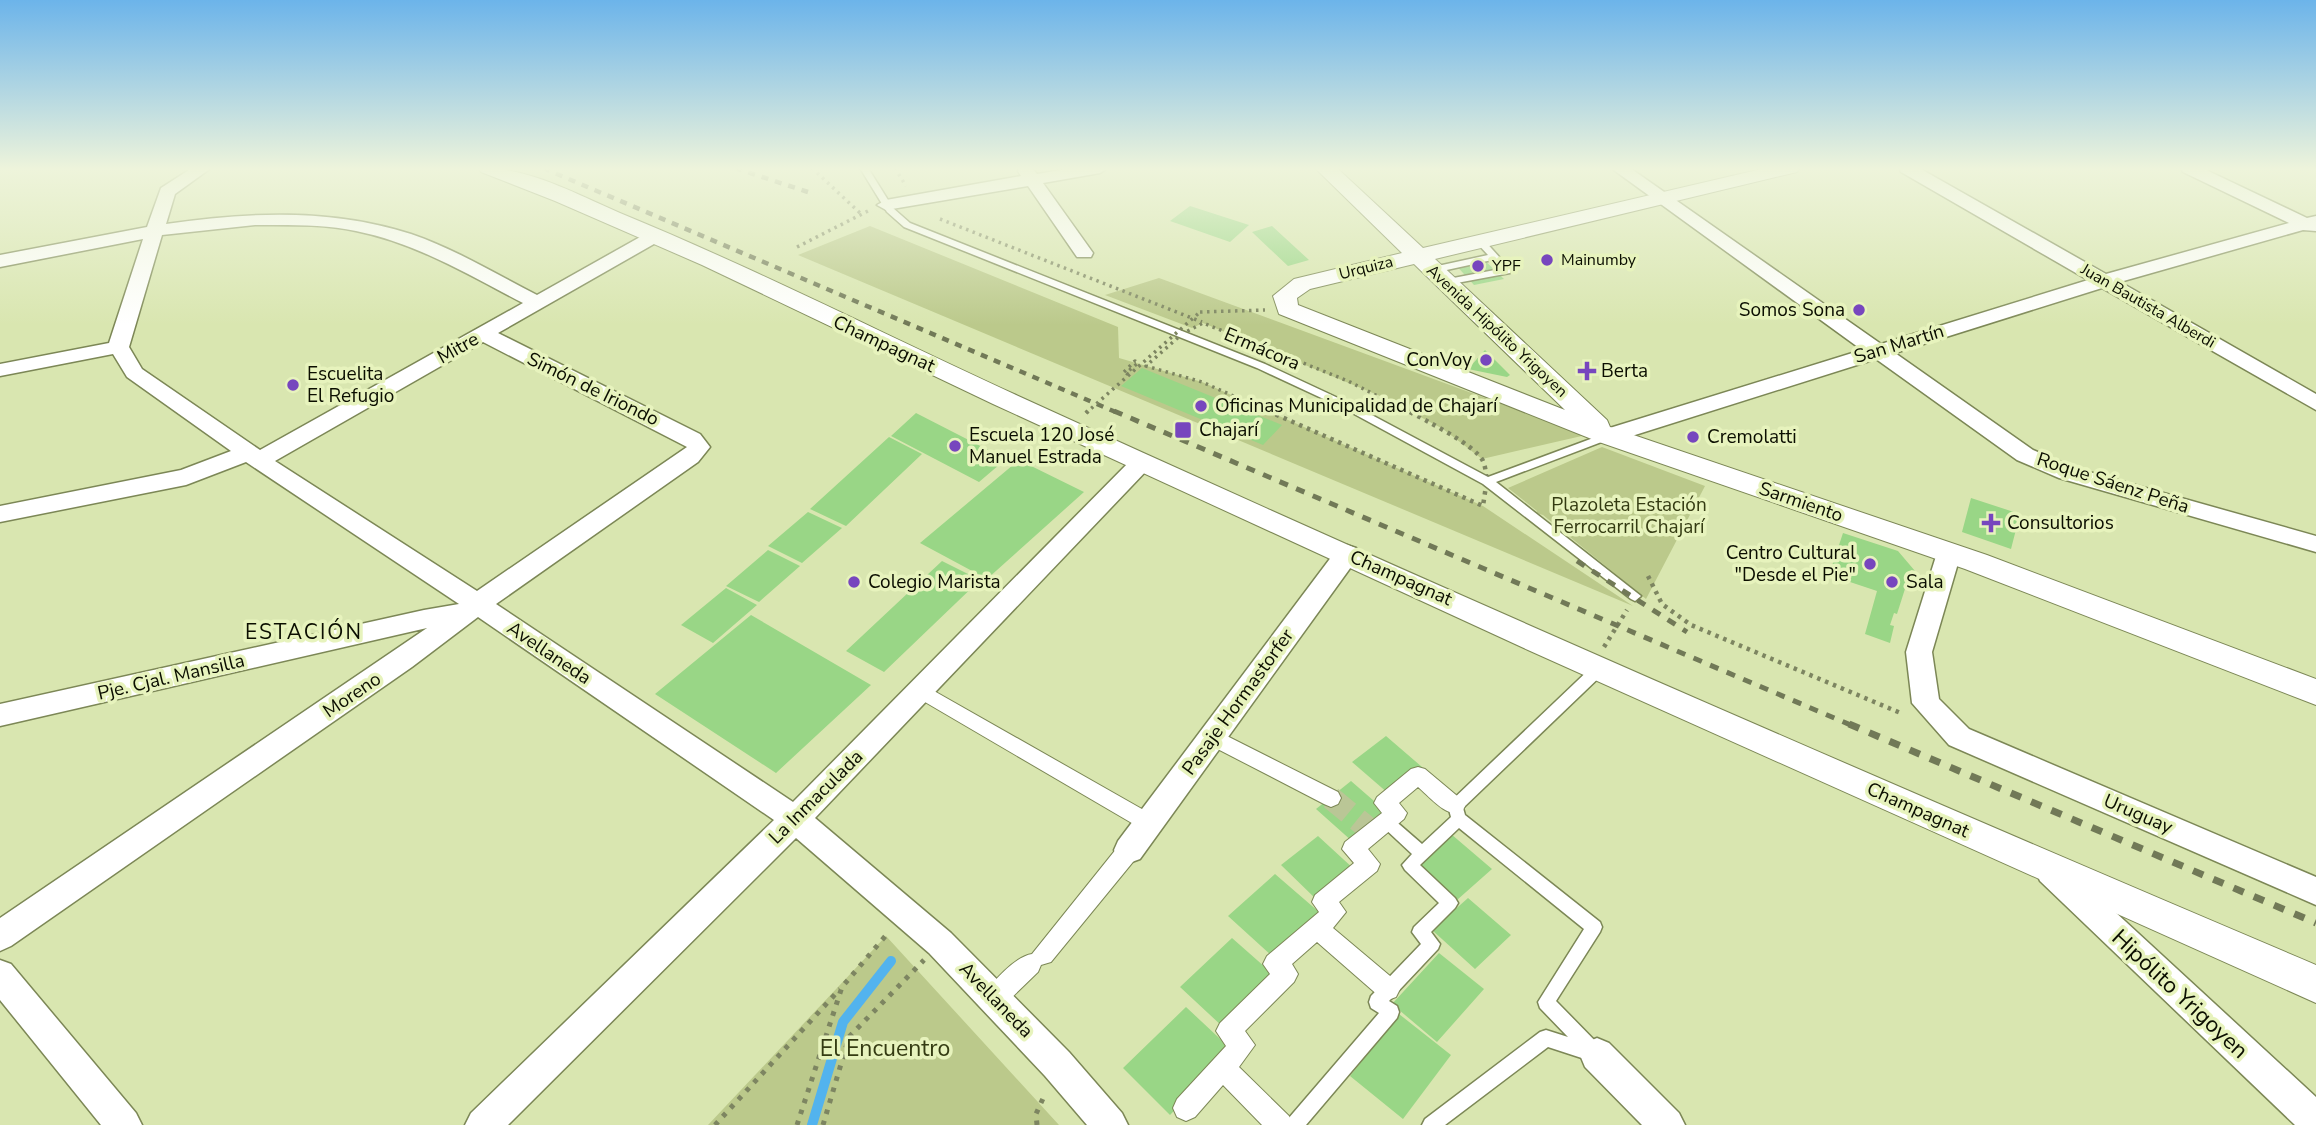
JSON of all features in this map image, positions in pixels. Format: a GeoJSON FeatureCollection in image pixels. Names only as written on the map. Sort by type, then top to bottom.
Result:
{"type":"FeatureCollection","features":[{"type":"Feature","properties":{"kind":"street"},"geometry":{"type":"LineString","coordinates":[[0,370],[119,347],[158,220]]}},
{"type":"Feature","properties":{"kind":"street"},"geometry":{"type":"LineString","coordinates":[[0,261],[236,220]]}},
{"type":"Feature","properties":{"kind":"street"},"geometry":{"type":"LineString","coordinates":[[316,220],[405,238],[538,303]]}},
{"type":"Feature","properties":{"kind":"street","name":"Champagnat"},"geometry":{"type":"LineString","coordinates":[[619,220],[1142,462],[2045,867],[2316,984]]}},
{"type":"Feature","properties":{"kind":"street"},"geometry":{"type":"LineString","coordinates":[[1061,220],[1084,253]]}},
{"type":"Feature","properties":{"kind":"street","name":"Avenida Hipólito Yrigoyen"},"geometry":{"type":"LineString","coordinates":[[1381,220],[1608,436]]}},
{"type":"Feature","properties":{"kind":"street","name":"Urquiza"},"geometry":{"type":"LineString","coordinates":[[1287,309],[1285,296],[1303,284],[1432,269],[1487,249],[1585,220]]}},
{"type":"Feature","properties":{"kind":"street","name":"Roque Sáenz Peña"},"geometry":{"type":"LineString","coordinates":[[1693,220],[2025,455],[2067,473],[2316,544]]}},
{"type":"Feature","properties":{"kind":"street","name":"Juan Bautista Alberdi"},"geometry":{"type":"LineString","coordinates":[[1999,220],[2316,403]]}},
{"type":"Feature","properties":{"kind":"street","name":"San Martín"},"geometry":{"type":"LineString","coordinates":[[1608,436],[2104,281],[2312,225]]}},
{"type":"Feature","properties":{"kind":"street","name":"Mitre"},"geometry":{"type":"LineString","coordinates":[[0,514],[186,477],[256,456],[483,334],[655,236]]}},
{"type":"Feature","properties":{"kind":"street","name":"Sarmiento"},"geometry":{"type":"LineString","coordinates":[[1287,309],[1608,436],[1950,553],[2316,692]]}},
{"type":"Feature","properties":{"kind":"street","name":"Simón de Iriondo"},"geometry":{"type":"LineString","coordinates":[[483,334],[692,439],[699,447]]}},
{"type":"Feature","properties":{"kind":"street","name":"Avellaneda"},"geometry":{"type":"LineString","coordinates":[[119,347],[134,373],[472,610],[795,818],[940,943],[995,998],[1110,1125]]}},
{"type":"Feature","properties":{"kind":"street","name":"Moreno"},"geometry":{"type":"LineString","coordinates":[[0,936],[403,660],[515,576],[690,457],[699,447]]}},
{"type":"Feature","properties":{"kind":"street","name":"La Inmaculada"},"geometry":{"type":"LineString","coordinates":[[483,1125],[795,818],[1142,462]]}},
{"type":"Feature","properties":{"kind":"street","name":"Uruguay"},"geometry":{"type":"LineString","coordinates":[[1950,553],[1920,652],[1926,703],[1959,737],[2316,891]]}},
{"type":"Feature","properties":{"kind":"street","name":"Pasaje Hormastorfer"},"geometry":{"type":"LineString","coordinates":[[1129,850],[1347,554]]}},
{"type":"Feature","properties":{"kind":"street","name":"Pje. Cjal. Mansilla"},"geometry":{"type":"LineString","coordinates":[[0,715],[472,610]]}},
{"type":"Feature","properties":{"kind":"street"},"geometry":{"type":"LineString","coordinates":[[920,690],[1149,823]]}},
{"type":"Feature","properties":{"kind":"street"},"geometry":{"type":"LineString","coordinates":[[1213,737],[1331,797]]}},
{"type":"Feature","properties":{"kind":"street"},"geometry":{"type":"LineString","coordinates":[[1186,1108],[1243,1045],[1228,1031],[1286,974],[1275,964],[1335,912],[1323,902],[1368,864],[1353,849],[1397,813],[1384,803],[1418,775],[1457,812]]}},
{"type":"Feature","properties":{"kind":"street"},"geometry":{"type":"LineString","coordinates":[[995,998],[1037,959],[1129,850]]}},
{"type":"Feature","properties":{"kind":"street","name":"Hipólito Yrigoyen"},"geometry":{"type":"LineString","coordinates":[[2045,867],[2316,1121]]}},
{"type":"Feature","properties":{"kind":"street"},"geometry":{"type":"LineString","coordinates":[[1317,928],[1388,989]]}},
{"type":"Feature","properties":{"kind":"street"},"geometry":{"type":"LineString","coordinates":[[0,975],[124,1125]]}},
{"type":"Feature","properties":{"kind":"street"},"geometry":{"type":"LineString","coordinates":[[1597,1055],[1667,1125]]}},
{"type":"Feature","properties":{"kind":"street"},"geometry":{"type":"LineString","coordinates":[[1223,1068],[1280,1125]]}},
{"type":"Feature","properties":{"kind":"lane","name":"Ermácora"},"geometry":{"type":"LineString","coordinates":[[902,220],[907,225],[1261,366],[1349,407],[1487,481],[1635,596]]}},
{"type":"Feature","properties":{"kind":"lane"},"geometry":{"type":"LineString","coordinates":[[1432,269],[1507,271],[1487,249]]}},
{"type":"Feature","properties":{"kind":"lane","name":"San Martín"},"geometry":{"type":"LineString","coordinates":[[1487,481],[1608,436]]}},
{"type":"Feature","properties":{"kind":"lane"},"geometry":{"type":"LineString","coordinates":[[1294,1125],[1391,1012],[1377,1002],[1432,944],[1420,932],[1450,903],[1410,864],[1597,665]]}},
{"type":"Feature","properties":{"kind":"lane"},"geometry":{"type":"LineString","coordinates":[[1457,812],[1594,927],[1546,1002],[1597,1055]]}},
{"type":"Feature","properties":{"kind":"lane"},"geometry":{"type":"LineString","coordinates":[[1377,828],[1421,853]]}},
{"type":"Feature","properties":{"kind":"lane"},"geometry":{"type":"LineString","coordinates":[[1432,1125],[1546,1038],[1597,1055]]}},
{"type":"Feature","properties":{"kind":"path"},"geometry":{"type":"LineString","coordinates":[[797,247],[846,220]]}},
{"type":"Feature","properties":{"kind":"path"},"geometry":{"type":"LineString","coordinates":[[945,220],[1203,323]]}},
{"type":"Feature","properties":{"kind":"path"},"geometry":{"type":"LineString","coordinates":[[1086,413],[1200,312],[1287,309]]}},
{"type":"Feature","properties":{"kind":"path"},"geometry":{"type":"LineString","coordinates":[[1124,372],[1135,361],[1138,363],[1126,373],[1129,375]]}},
{"type":"Feature","properties":{"kind":"path"},"geometry":{"type":"LineString","coordinates":[[1597,665],[1648,576],[1662,604],[1691,625],[1908,716]]}},
{"type":"Feature","properties":{"kind":"path"},"geometry":{"type":"LineString","coordinates":[[715,1125],[842,987],[905,912]]}},
{"type":"Feature","properties":{"kind":"path"},"geometry":{"type":"LineString","coordinates":[[823,1125],[849,1037],[940,943]]}},
{"type":"Feature","properties":{"kind":"path"},"geometry":{"type":"LineString","coordinates":[[797,1125],[842,987]]}},
{"type":"Feature","properties":{"kind":"green space"},"geometry":{"type":"Polygon","coordinates":[[[870,226],[1118,327],[1119,358],[1202,382],[1483,506],[1633,606],[798,255],[870,226]]]}},
{"type":"Feature","properties":{"kind":"green space"},"geometry":{"type":"Polygon","coordinates":[[[1159,278],[1586,435],[1482,459],[1443,429],[1385,398],[1203,323],[1192,328],[1105,295],[1159,278]]]}},
{"type":"Feature","properties":{"kind":"green space","name":"Plazoleta Estación Ferrocarril Chajarí"},"geometry":{"type":"Polygon","coordinates":[[[1602,447],[1705,486],[1646,599],[1508,488],[1602,447]]]}},
{"type":"Feature","properties":{"kind":"green space","name":"El Encuentro"},"geometry":{"type":"Polygon","coordinates":[[[886,936],[1059,1125],[708,1125],[886,936]]]}},
{"type":"Feature","properties":{"kind":"building"},"geometry":{"type":"Polygon","coordinates":[[[1235,220],[1249,225],[1230,242],[1170,221],[1235,220]]]}},
{"type":"Feature","properties":{"kind":"building"},"geometry":{"type":"Polygon","coordinates":[[[1272,226],[1309,260],[1288,266],[1252,232],[1272,226]]]}},
{"type":"Feature","properties":{"kind":"building"},"geometry":{"type":"Polygon","coordinates":[[[1480,256],[1504,279],[1474,285],[1453,262],[1480,256]]]}},
{"type":"Feature","properties":{"kind":"building","name":"ConVoy"},"geometry":{"type":"Polygon","coordinates":[[[1485,350],[1510,375],[1507,377],[1468,369],[1485,350]]]}},
{"type":"Feature","properties":{"kind":"building","name":"Oficinas Municipalidad de Chajarí"},"geometry":{"type":"Polygon","coordinates":[[[1142,368],[1282,425],[1263,445],[1121,386],[1142,368]]]}},
{"type":"Feature","properties":{"kind":"building"},"geometry":{"type":"Polygon","coordinates":[[[916,413],[1006,459],[979,482],[891,436],[916,413]]]}},
{"type":"Feature","properties":{"kind":"building"},"geometry":{"type":"Polygon","coordinates":[[[889,437],[922,454],[846,526],[810,509],[889,437]]]}},
{"type":"Feature","properties":{"kind":"building"},"geometry":{"type":"Polygon","coordinates":[[[1019,460],[1084,492],[987,579],[920,543],[1019,460]]]}},
{"type":"Feature","properties":{"kind":"building","name":"Consultorios"},"geometry":{"type":"Polygon","coordinates":[[[1971,498],[2020,514],[2011,549],[1962,532],[1971,498]]]}},
{"type":"Feature","properties":{"kind":"building"},"geometry":{"type":"Polygon","coordinates":[[[808,512],[842,528],[802,563],[768,546],[808,512]]]}},
{"type":"Feature","properties":{"kind":"building","name":"Centro Cultural \"Desde el Pie\""},"geometry":{"type":"Polygon","coordinates":[[[1843,533],[1898,551],[1915,571],[1911,570],[1897,614],[1894,613],[1890,625],[1894,626],[1890,643],[1865,634],[1877,591],[1829,575],[1843,533]]]}},
{"type":"Feature","properties":{"kind":"building"},"geometry":{"type":"Polygon","coordinates":[[[768,550],[800,566],[759,602],[726,586],[768,550]]]}},
{"type":"Feature","properties":{"kind":"building"},"geometry":{"type":"Polygon","coordinates":[[[942,561],[980,580],[884,672],[846,651],[942,561]]]}},
{"type":"Feature","properties":{"kind":"building"},"geometry":{"type":"Polygon","coordinates":[[[726,588],[757,605],[713,643],[681,625],[726,588]]]}},
{"type":"Feature","properties":{"kind":"building"},"geometry":{"type":"Polygon","coordinates":[[[751,615],[871,685],[776,773],[655,694],[751,615]]]}},
{"type":"Feature","properties":{"kind":"building"},"geometry":{"type":"Polygon","coordinates":[[[1386,736],[1422,767],[1389,794],[1352,762],[1386,736]]]}},
{"type":"Feature","properties":{"kind":"building"},"geometry":{"type":"Polygon","coordinates":[[[1351,781],[1389,814],[1353,842],[1316,809],[1351,781]]]}},
{"type":"Feature","properties":{"kind":"building"},"geometry":{"type":"Polygon","coordinates":[[[1451,834],[1492,869],[1457,900],[1416,864],[1451,834]]]}},
{"type":"Feature","properties":{"kind":"building"},"geometry":{"type":"Polygon","coordinates":[[[1318,836],[1355,870],[1318,901],[1281,865],[1318,836]]]}},
{"type":"Feature","properties":{"kind":"building"},"geometry":{"type":"Polygon","coordinates":[[[1275,874],[1319,912],[1273,957],[1228,916],[1275,874]]]}},
{"type":"Feature","properties":{"kind":"building"},"geometry":{"type":"Polygon","coordinates":[[[1468,898],[1511,935],[1475,969],[1432,930],[1468,898]]]}},
{"type":"Feature","properties":{"kind":"building"},"geometry":{"type":"Polygon","coordinates":[[[1232,938],[1275,976],[1223,1027],[1180,987],[1232,938]]]}},
{"type":"Feature","properties":{"kind":"building"},"geometry":{"type":"Polygon","coordinates":[[[1439,953],[1484,989],[1437,1042],[1392,1004],[1439,953]]]}},
{"type":"Feature","properties":{"kind":"building"},"geometry":{"type":"Polygon","coordinates":[[[1186,1007],[1232,1050],[1170,1115],[1123,1068],[1186,1007]]]}},
{"type":"Feature","properties":{"kind":"building"},"geometry":{"type":"Polygon","coordinates":[[[1399,1014],[1451,1055],[1403,1119],[1350,1076],[1399,1014]]]}},
{"type":"Feature","properties":{"kind":"waterway"},"geometry":{"type":"LineString","coordinates":[[812,1125],[843,1022],[891,961]]}},
{"type":"Feature","properties":{"kind":"tunnel"},"geometry":{"type":"LineString","coordinates":[[1331,798],[1369,829]]}},
{"type":"Feature","properties":{"kind":"railway"},"geometry":{"type":"LineString","coordinates":[[666,220],[1118,413]]}},
{"type":"Feature","properties":{"kind":"railway"},"geometry":{"type":"LineString","coordinates":[[1114,411],[1853,726]]}},
{"type":"Feature","properties":{"kind":"railway"},"geometry":{"type":"LineString","coordinates":[[1577,561],[1687,632]]}},
{"type":"Feature","properties":{"kind":"railway"},"geometry":{"type":"LineString","coordinates":[[1849,724],[2316,923]]}},
{"type":"Feature","properties":{"kind":"place","name":"Mainumby"},"geometry":{"type":"Point","coordinates":[1547,260]}},
{"type":"Feature","properties":{"kind":"place","name":"YPF"},"geometry":{"type":"Point","coordinates":[1478,266]}},
{"type":"Feature","properties":{"kind":"place","name":"Somos Sona"},"geometry":{"type":"Point","coordinates":[1859,310]}},
{"type":"Feature","properties":{"kind":"place","name":"ConVoy"},"geometry":{"type":"Point","coordinates":[1486,360]}},
{"type":"Feature","properties":{"kind":"place","name":"Berta"},"geometry":{"type":"Point","coordinates":[1587,371]}},
{"type":"Feature","properties":{"kind":"place","name":"Escuelita El Refugio"},"geometry":{"type":"Point","coordinates":[293,385]}},
{"type":"Feature","properties":{"kind":"place","name":"Oficinas Municipalidad de Chajarí"},"geometry":{"type":"Point","coordinates":[1201,406]}},
{"type":"Feature","properties":{"kind":"place","name":"Chajarí"},"geometry":{"type":"Point","coordinates":[1183,430]}},
{"type":"Feature","properties":{"kind":"place","name":"Cremolatti"},"geometry":{"type":"Point","coordinates":[1693,437]}},
{"type":"Feature","properties":{"kind":"place","name":"Escuela 120 José Manuel Estrada"},"geometry":{"type":"Point","coordinates":[955,446]}},
{"type":"Feature","properties":{"kind":"place","name":"Consultorios"},"geometry":{"type":"Point","coordinates":[1991,523]}},
{"type":"Feature","properties":{"kind":"place","name":"Centro Cultural \"Desde el Pie\""},"geometry":{"type":"Point","coordinates":[1870,564]}},
{"type":"Feature","properties":{"kind":"place","name":"Colegio Marista"},"geometry":{"type":"Point","coordinates":[854,582]}},
{"type":"Feature","properties":{"kind":"place","name":"Sala"},"geometry":{"type":"Point","coordinates":[1892,582]}},
{"type":"Feature","properties":{"kind":"district","name":"ESTACIÓN"},"geometry":{"type":"Point","coordinates":[304,632]}}]}
